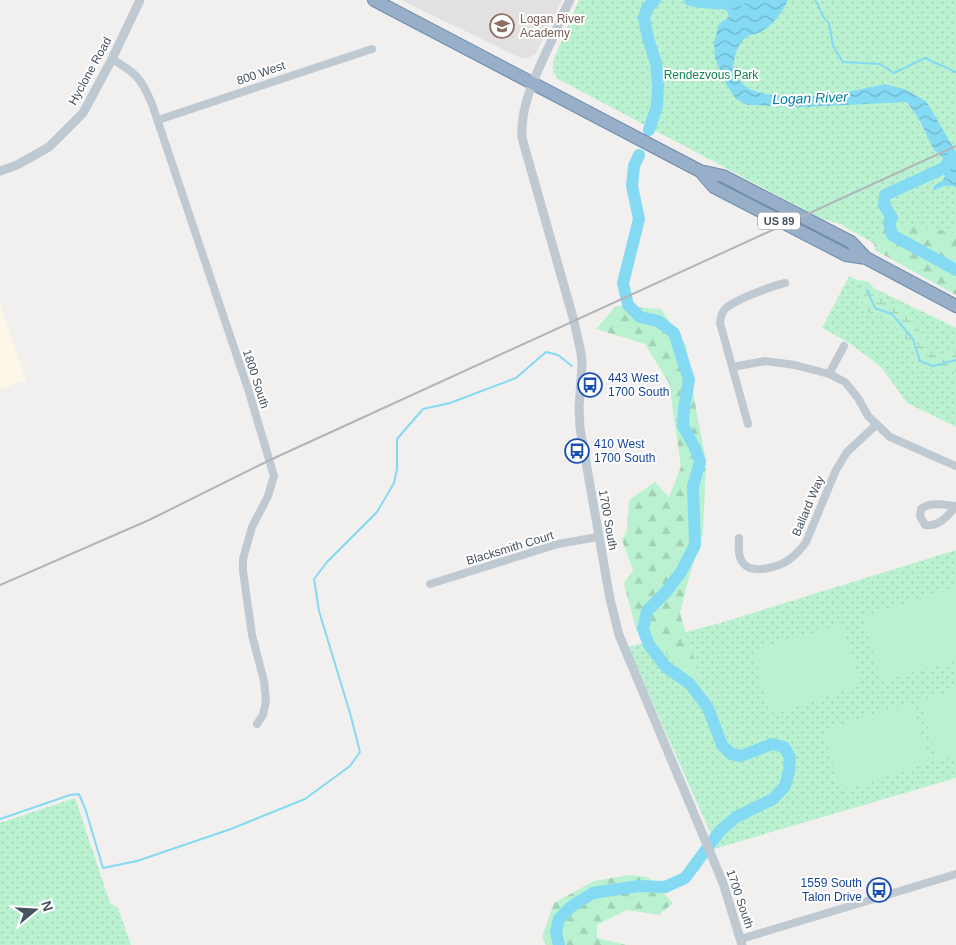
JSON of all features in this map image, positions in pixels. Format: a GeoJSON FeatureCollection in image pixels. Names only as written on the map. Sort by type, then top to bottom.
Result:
{"type":"FeatureCollection","features":[{"type":"Feature","properties":{"kind":"highway","name":"US 89"},"geometry":{"type":"LineString","coordinates":[[374,0],[700,171],[714,187],[846,255],[866,258],[956,306]]}},
{"type":"Feature","properties":{"kind":"street","name":"Hyclone Road"},"geometry":{"type":"LineString","coordinates":[[0,172],[17,166],[49,146],[83,112],[112,59],[140,0]]}},
{"type":"Feature","properties":{"kind":"street","name":"1700 South"},"geometry":{"type":"LineString","coordinates":[[570,0],[525,104],[521,124],[522,138],[574,320],[581,353],[580,428],[598,537],[619,635],[723,884],[742,942]]}},
{"type":"Feature","properties":{"kind":"street","name":"800 West"},"geometry":{"type":"LineString","coordinates":[[158,120],[372,49]]}},
{"type":"Feature","properties":{"kind":"street","name":"1800 South"},"geometry":{"type":"LineString","coordinates":[[112,59],[130,69],[144,85],[158,120],[246,382],[274,476],[268,496],[252,527],[243,560],[252,635],[264,681],[266,701],[263,715],[258,724]]}},
{"type":"Feature","properties":{"kind":"street"},"geometry":{"type":"LineString","coordinates":[[748,424],[720,323],[721,315],[726,307],[768,287],[785,283]]}},
{"type":"Feature","properties":{"kind":"street"},"geometry":{"type":"LineString","coordinates":[[829,374],[844,346]]}},
{"type":"Feature","properties":{"kind":"street"},"geometry":{"type":"LineString","coordinates":[[733,367],[765,362],[795,365],[829,374],[845,382],[858,398],[868,416],[890,437],[956,466]]}},
{"type":"Feature","properties":{"kind":"street","name":"Ballard Way"},"geometry":{"type":"LineString","coordinates":[[739,538],[739,555],[744,565],[753,570],[765,569],[788,561],[799,552],[806,542],[836,470],[846,452],[876,425]]}},
{"type":"Feature","properties":{"kind":"street"},"geometry":{"type":"LineString","coordinates":[[936,504],[956,506],[949,515],[931,526],[925,524],[920,516],[921,509],[925,506],[936,504]]}},
{"type":"Feature","properties":{"kind":"street"},"geometry":{"type":"LineString","coordinates":[[936,504],[941,521]]}},
{"type":"Feature","properties":{"kind":"street","name":"Blacksmith Court"},"geometry":{"type":"LineString","coordinates":[[430,584],[558,544],[598,537]]}},
{"type":"Feature","properties":{"kind":"street"},"geometry":{"type":"LineString","coordinates":[[742,942],[956,874]]}},
{"type":"Feature","properties":{"kind":"shaded area","name":"Logan River Academy"},"geometry":{"type":"Polygon","coordinates":[[[401,0],[562,0],[536,53],[528,58],[521,58],[401,0]]]}},
{"type":"Feature","properties":{"kind":"shaded area"},"geometry":{"type":"Polygon","coordinates":[[[0,304],[26,380],[0,389],[0,304]]]}},
{"type":"Feature","properties":{"kind":"green space","name":"Rendezvous Park"},"geometry":{"type":"Polygon","coordinates":[[[579,0],[956,0],[956,290],[840,224],[820,218],[558,79],[553,72],[553,61],[579,0]]]}},
{"type":"Feature","properties":{"kind":"green space"},"geometry":{"type":"Polygon","coordinates":[[[892,221],[956,233],[956,295],[875,250],[873,234],[892,221]]]}},
{"type":"Feature","properties":{"kind":"green space"},"geometry":{"type":"Polygon","coordinates":[[[849,276],[956,328],[956,427],[907,403],[881,367],[851,344],[822,328],[849,276]]]}},
{"type":"Feature","properties":{"kind":"green space"},"geometry":{"type":"Polygon","coordinates":[[[860,280],[869,282],[884,301],[901,308],[923,334],[928,350],[937,355],[956,348],[956,372],[931,370],[917,361],[909,343],[891,321],[877,317],[866,310],[859,295],[857,285],[860,280]]]}},
{"type":"Feature","properties":{"kind":"green space"},"geometry":{"type":"Polygon","coordinates":[[[616,306],[661,309],[686,345],[706,461],[703,533],[680,613],[700,680],[636,630],[624,583],[633,570],[622,540],[627,530],[629,500],[655,482],[669,497],[681,467],[669,383],[645,344],[596,329],[616,306]]]}},
{"type":"Feature","properties":{"kind":"green space"},"geometry":{"type":"Polygon","coordinates":[[[956,550],[956,778],[717,848],[628,647],[720,623],[956,550]]]}},
{"type":"Feature","properties":{"kind":"green space"},"geometry":{"type":"Polygon","coordinates":[[[954,588],[956,595],[956,659],[882,682],[862,617],[954,588]]]}},
{"type":"Feature","properties":{"kind":"green space"},"geometry":{"type":"Polygon","coordinates":[[[842,624],[861,686],[771,713],[753,651],[842,624]]]}},
{"type":"Feature","properties":{"kind":"green space"},"geometry":{"type":"Polygon","coordinates":[[[956,690],[956,755],[937,761],[920,701],[956,690]]]}},
{"type":"Feature","properties":{"kind":"green space"},"geometry":{"type":"Polygon","coordinates":[[[912,703],[930,763],[841,790],[823,730],[912,703]]]}},
{"type":"Feature","properties":{"kind":"green space"},"geometry":{"type":"Polygon","coordinates":[[[75,798],[110,903],[118,908],[131,945],[0,945],[0,823],[75,798]]]}},
{"type":"Feature","properties":{"kind":"green space"},"geometry":{"type":"Polygon","coordinates":[[[630,875],[648,877],[673,903],[659,915],[627,910],[597,925],[597,938],[626,945],[546,945],[542,937],[554,903],[594,881],[630,875]]]}},
{"type":"Feature","properties":{"kind":"water"},"geometry":{"type":"Polygon","coordinates":[[[722,0],[788,0],[772,23],[758,33],[747,37],[740,44],[736,53],[734,68],[741,83],[749,89],[760,93],[785,96],[819,96],[823,94],[829,96],[885,84],[904,89],[926,101],[956,152],[956,188],[954,186],[944,186],[933,191],[934,186],[943,180],[945,176],[940,166],[943,158],[934,150],[919,119],[907,102],[805,107],[748,105],[736,99],[726,84],[715,58],[714,42],[719,24],[729,17],[727,11],[721,8],[722,0]]]}},
{"type":"Feature","properties":{"kind":"waterway"},"geometry":{"type":"LineString","coordinates":[[649,130],[657,106],[658,85],[656,63],[644,18],[647,8],[655,0]]}},
{"type":"Feature","properties":{"kind":"waterway"},"geometry":{"type":"LineString","coordinates":[[690,0],[715,3],[728,3],[740,0]]}},
{"type":"Feature","properties":{"kind":"waterway"},"geometry":{"type":"LineString","coordinates":[[815,0],[824,18],[829,23],[833,46],[843,62],[880,64],[894,73],[925,58],[956,72]]}},
{"type":"Feature","properties":{"kind":"waterway"},"geometry":{"type":"LineString","coordinates":[[559,945],[556,932],[559,919],[572,906],[593,893],[639,886],[665,887],[685,878],[720,831],[736,817],[773,799],[785,786],[789,771],[790,757],[784,747],[772,744],[741,756],[731,754],[722,745],[708,708],[690,684],[666,667],[649,645],[643,629],[647,611],[665,593],[681,572],[695,545],[693,486],[700,462],[683,426],[689,380],[674,333],[658,321],[640,317],[628,305],[623,283],[639,219],[632,186],[634,166],[639,155]]}},
{"type":"Feature","properties":{"kind":"waterway","name":"Logan River"},"geometry":{"type":"LineString","coordinates":[[951,159],[944,168],[885,195],[884,205],[892,218],[889,222],[892,235],[956,270]]}},
{"type":"Feature","properties":{"kind":"waterway"},"geometry":{"type":"LineString","coordinates":[[867,290],[875,308],[892,314],[913,339],[920,361],[933,366],[956,360]]}},
{"type":"Feature","properties":{"kind":"waterway"},"geometry":{"type":"LineString","coordinates":[[0,819],[70,795],[79,794],[103,868],[137,861],[231,829],[305,799],[350,766],[360,752],[319,611],[314,579],[327,562],[377,512],[394,483],[397,469],[397,439],[423,409],[450,403],[516,378],[546,352],[558,355],[572,366]]}},
{"type":"Feature","properties":{"kind":"railway"},"geometry":{"type":"LineString","coordinates":[[0,585],[149,520],[270,460],[956,146]]}},
{"type":"Feature","properties":{"kind":"place","name":"Logan River Academy"},"geometry":{"type":"Point","coordinates":[502,26]}},
{"type":"Feature","properties":{"kind":"place","name":"443 West 1700 South"},"geometry":{"type":"Point","coordinates":[590,385]}},
{"type":"Feature","properties":{"kind":"place","name":"410 West 1700 South"},"geometry":{"type":"Point","coordinates":[577,451]}},
{"type":"Feature","properties":{"kind":"place","name":"1559 South Talon Drive"},"geometry":{"type":"Point","coordinates":[879,890]}}]}
